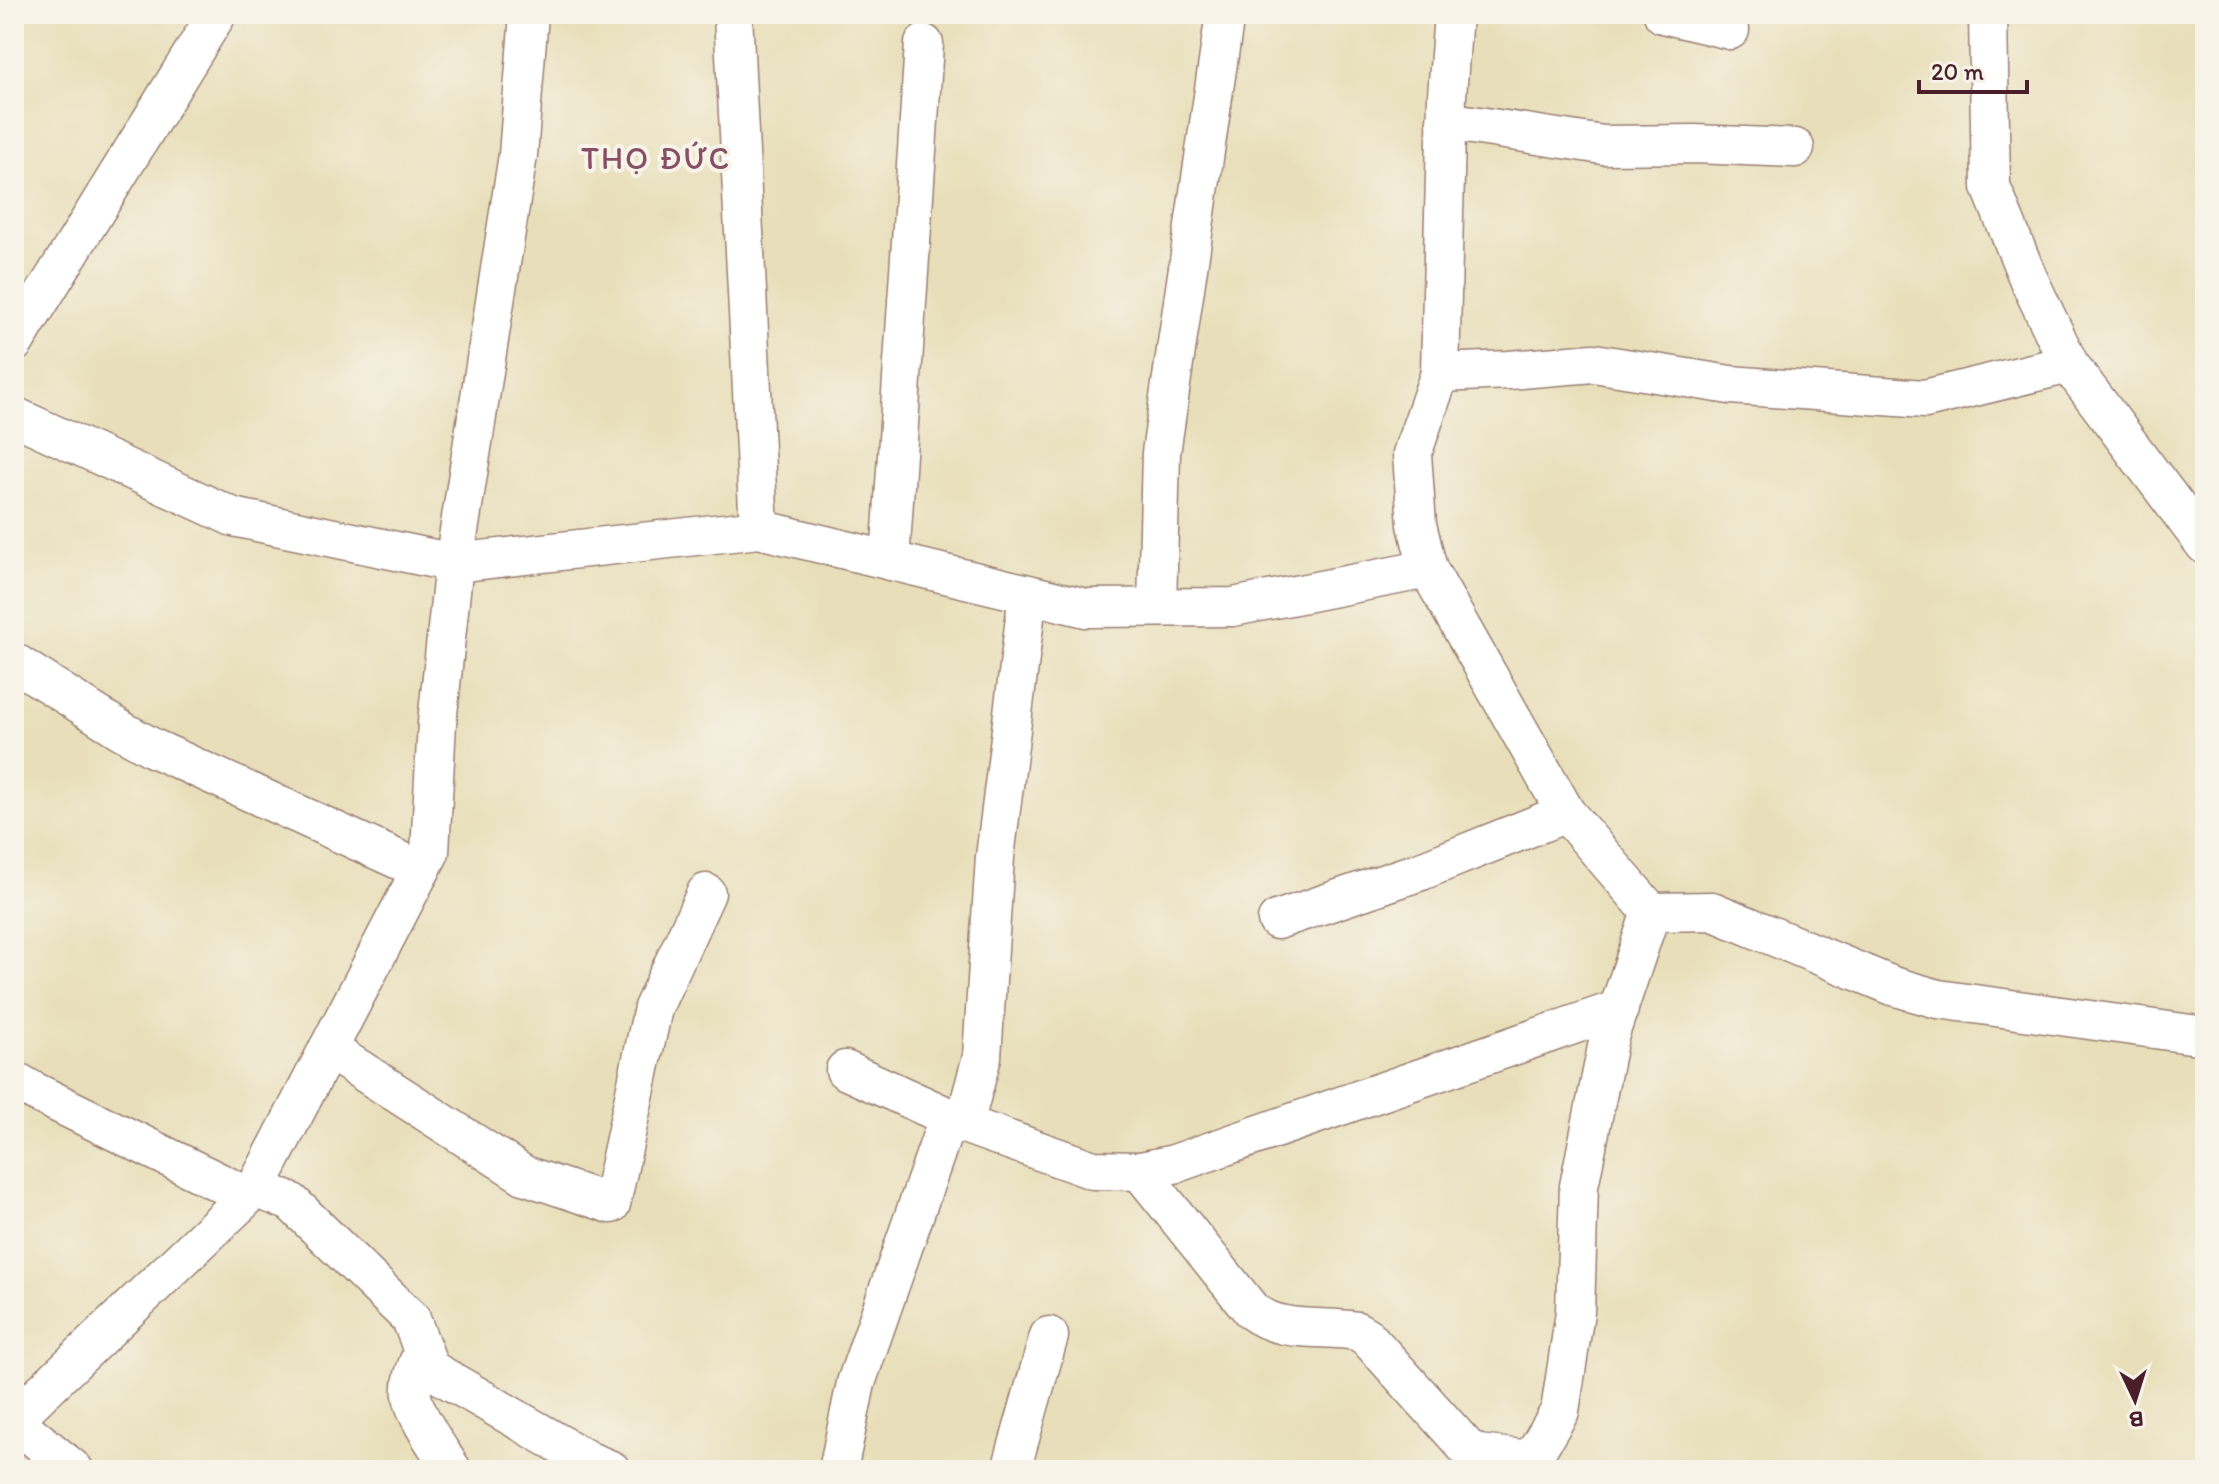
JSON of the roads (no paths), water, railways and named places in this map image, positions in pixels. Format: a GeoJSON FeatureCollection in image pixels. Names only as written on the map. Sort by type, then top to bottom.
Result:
{"type":"FeatureCollection","features":[{"type":"Feature","properties":{"kind":"street"},"geometry":{"type":"LineString","coordinates":[[14,343],[217,14]]}},
{"type":"Feature","properties":{"kind":"street"},"geometry":{"type":"LineString","coordinates":[[74,1470],[14,1420],[252,1192],[430,852],[437,723],[454,563],[518,155],[529,14]]}},
{"type":"Feature","properties":{"kind":"street"},"geometry":{"type":"LineString","coordinates":[[733,14],[759,529]]}},
{"type":"Feature","properties":{"kind":"street"},"geometry":{"type":"LineString","coordinates":[[1157,607],[1161,453],[1225,14]]}},
{"type":"Feature","properties":{"kind":"street"},"geometry":{"type":"LineString","coordinates":[[1453,14],[1446,121],[1440,373],[1412,454],[1417,525],[1428,569],[1566,813],[1651,912]]}},
{"type":"Feature","properties":{"kind":"street"},"geometry":{"type":"LineString","coordinates":[[1663,14],[1730,30]]}},
{"type":"Feature","properties":{"kind":"street"},"geometry":{"type":"LineString","coordinates":[[1988,14],[1991,187],[2028,278],[2069,364],[2205,545]]}},
{"type":"Feature","properties":{"kind":"street"},"geometry":{"type":"LineString","coordinates":[[890,561],[924,44]]}},
{"type":"Feature","properties":{"kind":"street"},"geometry":{"type":"LineString","coordinates":[[1446,121],[1603,145],[1694,144],[1795,148]]}},
{"type":"Feature","properties":{"kind":"street"},"geometry":{"type":"LineString","coordinates":[[1440,373],[1594,363],[1730,385],[1925,399],[2069,364]]}},
{"type":"Feature","properties":{"kind":"street"},"geometry":{"type":"LineString","coordinates":[[14,416],[233,517],[454,563],[759,529],[1086,608],[1233,607],[1428,569]]}},
{"type":"Feature","properties":{"kind":"street"},"geometry":{"type":"LineString","coordinates":[[838,1470],[856,1383],[982,1057],[995,857],[1028,594]]}},
{"type":"Feature","properties":{"kind":"street"},"geometry":{"type":"LineString","coordinates":[[14,662],[153,748],[421,870]]}},
{"type":"Feature","properties":{"kind":"street"},"geometry":{"type":"LineString","coordinates":[[1277,920],[1421,871],[1566,813]]}},
{"type":"Feature","properties":{"kind":"street"},"geometry":{"type":"LineString","coordinates":[[328,1049],[524,1175],[611,1204],[653,1008],[706,893]]}},
{"type":"Feature","properties":{"kind":"street"},"geometry":{"type":"LineString","coordinates":[[1651,912],[1712,911],[1893,986],[1938,999],[2205,1036]]}},
{"type":"Feature","properties":{"kind":"street"},"geometry":{"type":"LineString","coordinates":[[1140,1171],[1252,1311],[1277,1325],[1357,1331],[1367,1337],[1467,1448],[1478,1454],[1528,1465],[1560,1411],[1575,1312],[1579,1186],[1609,1037],[1651,912]]}},
{"type":"Feature","properties":{"kind":"street"},"geometry":{"type":"LineString","coordinates":[[845,1070],[956,1121],[1093,1170],[1140,1171],[1174,1164],[1619,1009]]}},
{"type":"Feature","properties":{"kind":"street"},"geometry":{"type":"LineString","coordinates":[[14,1080],[252,1192],[291,1202],[411,1319],[430,1369],[589,1461],[611,1470]]}},
{"type":"Feature","properties":{"kind":"street"},"geometry":{"type":"LineString","coordinates":[[1011,1470],[1049,1336]]}},
{"type":"Feature","properties":{"kind":"street"},"geometry":{"type":"LineString","coordinates":[[423,1350],[412,1385],[415,1408],[452,1470]]}},
{"type":"Feature","properties":{"kind":"district","name":"THỌ ĐỨC"},"geometry":{"type":"Point","coordinates":[656,158]}}]}
